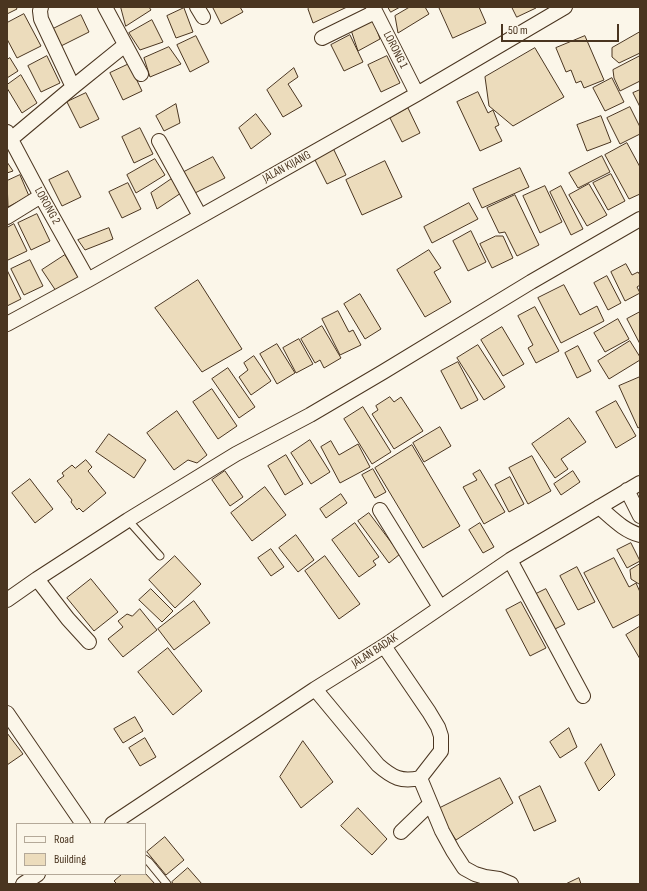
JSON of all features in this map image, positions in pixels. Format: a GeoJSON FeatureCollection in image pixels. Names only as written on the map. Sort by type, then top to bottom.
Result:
{"type":"FeatureCollection","features":[{"type":"Feature","properties":{"kind":"street"},"geometry":{"type":"LineString","coordinates":[[41,7],[41,19],[73,87]]}},
{"type":"Feature","properties":{"kind":"street"},"geometry":{"type":"LineString","coordinates":[[105,7],[141,74]]}},
{"type":"Feature","properties":{"kind":"street","name":"JALAN KIJANG"},"geometry":{"type":"LineString","coordinates":[[7,324],[88,280],[417,94],[550,11],[565,7]]}},
{"type":"Feature","properties":{"kind":"street"},"geometry":{"type":"LineString","coordinates":[[322,38],[374,9]]}},
{"type":"Feature","properties":{"kind":"street","name":"LORONG 1"},"geometry":{"type":"LineString","coordinates":[[374,9],[417,94]]}},
{"type":"Feature","properties":{"kind":"street"},"geometry":{"type":"LineString","coordinates":[[9,135],[73,87],[125,45]]}},
{"type":"Feature","properties":{"kind":"street","name":"LORONG 2"},"geometry":{"type":"LineString","coordinates":[[9,135],[88,280]]}},
{"type":"Feature","properties":{"kind":"street"},"geometry":{"type":"LineString","coordinates":[[159,142],[200,216]]}},
{"type":"Feature","properties":{"kind":"street"},"geometry":{"type":"LineString","coordinates":[[7,217],[41,196]]}},
{"type":"Feature","properties":{"kind":"street"},"geometry":{"type":"LineString","coordinates":[[7,600],[128,520],[236,454],[323,407],[531,282],[640,219]]}},
{"type":"Feature","properties":{"kind":"street","name":"JALAN BADAK"},"geometry":{"type":"LineString","coordinates":[[114,823],[315,689],[384,646],[510,560],[640,482]]}},
{"type":"Feature","properties":{"kind":"street"},"geometry":{"type":"LineString","coordinates":[[627,490],[640,516]]}},
{"type":"Feature","properties":{"kind":"street"},"geometry":{"type":"LineString","coordinates":[[599,507],[618,524],[632,533],[640,535]]}},
{"type":"Feature","properties":{"kind":"street"},"geometry":{"type":"LineString","coordinates":[[380,510],[440,607]]}},
{"type":"Feature","properties":{"kind":"street"},"geometry":{"type":"LineString","coordinates":[[510,560],[583,696]]}},
{"type":"Feature","properties":{"kind":"street"},"geometry":{"type":"LineString","coordinates":[[37,579],[89,642]]}},
{"type":"Feature","properties":{"kind":"street"},"geometry":{"type":"LineString","coordinates":[[315,689],[378,765],[388,774],[409,780],[420,778],[441,751],[442,736],[429,712],[384,646]]}},
{"type":"Feature","properties":{"kind":"street"},"geometry":{"type":"LineString","coordinates":[[7,714],[82,823]]}},
{"type":"Feature","properties":{"kind":"street"},"geometry":{"type":"LineString","coordinates":[[420,778],[442,831],[464,868],[475,874],[499,879],[511,884]]}},
{"type":"Feature","properties":{"kind":"street"},"geometry":{"type":"LineString","coordinates":[[401,832],[430,804]]}},
{"type":"Feature","properties":{"kind":"street"},"geometry":{"type":"LineString","coordinates":[[23,884],[36,875]]}},
{"type":"Feature","properties":{"kind":"lane"},"geometry":{"type":"LineString","coordinates":[[128,520],[160,556]]}},
{"type":"Feature","properties":{"kind":"lane"},"geometry":{"type":"LineString","coordinates":[[146,860],[167,884]]}},
{"type":"Feature","properties":{"kind":"building"},"geometry":{"type":"Polygon","coordinates":[[[7,7],[16,7],[17,9],[7,14],[7,7]]]}},
{"type":"Feature","properties":{"kind":"building"},"geometry":{"type":"Polygon","coordinates":[[[121,7],[149,7],[151,10],[126,26],[121,7]]]}},
{"type":"Feature","properties":{"kind":"building"},"geometry":{"type":"Polygon","coordinates":[[[240,7],[243,12],[221,24],[213,8],[240,7]]]}},
{"type":"Feature","properties":{"kind":"building"},"geometry":{"type":"Polygon","coordinates":[[[310,7],[347,7],[313,23],[308,9],[310,7]]]}},
{"type":"Feature","properties":{"kind":"building"},"geometry":{"type":"Polygon","coordinates":[[[388,7],[400,7],[391,12],[388,7]]]}},
{"type":"Feature","properties":{"kind":"building"},"geometry":{"type":"Polygon","coordinates":[[[410,7],[425,7],[429,14],[398,33],[395,16],[410,7]]]}},
{"type":"Feature","properties":{"kind":"building"},"geometry":{"type":"Polygon","coordinates":[[[439,7],[479,7],[486,23],[453,38],[439,7]]]}},
{"type":"Feature","properties":{"kind":"building"},"geometry":{"type":"Polygon","coordinates":[[[512,7],[536,7],[536,8],[517,17],[512,7]]]}},
{"type":"Feature","properties":{"kind":"building"},"geometry":{"type":"Polygon","coordinates":[[[184,8],[193,32],[176,38],[167,16],[184,8]]]}},
{"type":"Feature","properties":{"kind":"building"},"geometry":{"type":"Polygon","coordinates":[[[24,14],[41,46],[17,58],[7,39],[7,23],[24,14]]]}},
{"type":"Feature","properties":{"kind":"building"},"geometry":{"type":"Polygon","coordinates":[[[81,15],[89,32],[57,48],[49,31],[81,15]]]}},
{"type":"Feature","properties":{"kind":"building"},"geometry":{"type":"Polygon","coordinates":[[[373,19],[380,39],[358,51],[351,30],[373,19]]]}},
{"type":"Feature","properties":{"kind":"building"},"geometry":{"type":"Polygon","coordinates":[[[152,20],[163,42],[140,50],[129,33],[152,20]]]}},
{"type":"Feature","properties":{"kind":"building"},"geometry":{"type":"Polygon","coordinates":[[[640,32],[640,53],[619,63],[612,57],[612,48],[640,32]]]}},
{"type":"Feature","properties":{"kind":"building"},"geometry":{"type":"Polygon","coordinates":[[[350,35],[363,62],[344,71],[331,45],[350,35]]]}},
{"type":"Feature","properties":{"kind":"building"},"geometry":{"type":"Polygon","coordinates":[[[196,36],[209,62],[190,72],[177,45],[196,36]]]}},
{"type":"Feature","properties":{"kind":"building"},"geometry":{"type":"Polygon","coordinates":[[[585,36],[604,80],[584,88],[581,81],[576,83],[571,70],[566,72],[556,48],[585,36]]]}},
{"type":"Feature","properties":{"kind":"building"},"geometry":{"type":"Polygon","coordinates":[[[169,47],[181,64],[150,77],[144,58],[169,47]]]}},
{"type":"Feature","properties":{"kind":"building"},"geometry":{"type":"Polygon","coordinates":[[[535,48],[564,97],[513,126],[489,106],[485,77],[535,48]]]}},
{"type":"Feature","properties":{"kind":"building"},"geometry":{"type":"Polygon","coordinates":[[[47,56],[60,83],[41,92],[28,66],[47,56]]]}},
{"type":"Feature","properties":{"kind":"building"},"geometry":{"type":"Polygon","coordinates":[[[387,56],[400,83],[381,92],[368,65],[387,56]]]}},
{"type":"Feature","properties":{"kind":"building"},"geometry":{"type":"Polygon","coordinates":[[[640,56],[640,81],[620,91],[614,78],[613,70],[640,56]]]}},
{"type":"Feature","properties":{"kind":"building"},"geometry":{"type":"Polygon","coordinates":[[[10,58],[18,71],[7,78],[7,60],[10,58]]]}},
{"type":"Feature","properties":{"kind":"building"},"geometry":{"type":"Polygon","coordinates":[[[129,64],[142,91],[123,100],[110,73],[129,64]]]}},
{"type":"Feature","properties":{"kind":"building"},"geometry":{"type":"Polygon","coordinates":[[[294,68],[298,77],[288,84],[302,106],[283,117],[267,90],[294,68]]]}},
{"type":"Feature","properties":{"kind":"building"},"geometry":{"type":"Polygon","coordinates":[[[21,75],[37,103],[22,113],[7,88],[7,85],[21,75]]]}},
{"type":"Feature","properties":{"kind":"building"},"geometry":{"type":"Polygon","coordinates":[[[612,78],[624,102],[605,111],[593,88],[612,78]]]}},
{"type":"Feature","properties":{"kind":"building"},"geometry":{"type":"Polygon","coordinates":[[[640,90],[640,107],[633,93],[640,90]]]}},
{"type":"Feature","properties":{"kind":"building"},"geometry":{"type":"Polygon","coordinates":[[[478,92],[488,113],[493,110],[499,125],[495,127],[502,141],[480,151],[457,102],[478,92]]]}},
{"type":"Feature","properties":{"kind":"building"},"geometry":{"type":"Polygon","coordinates":[[[86,93],[99,119],[80,128],[67,102],[86,93]]]}},
{"type":"Feature","properties":{"kind":"building"},"geometry":{"type":"Polygon","coordinates":[[[176,104],[180,123],[164,131],[156,116],[176,104]]]}},
{"type":"Feature","properties":{"kind":"building"},"geometry":{"type":"Polygon","coordinates":[[[630,107],[640,127],[640,134],[620,144],[607,118],[630,107]]]}},
{"type":"Feature","properties":{"kind":"building"},"geometry":{"type":"Polygon","coordinates":[[[408,108],[420,133],[402,142],[390,118],[408,108]]]}},
{"type":"Feature","properties":{"kind":"building"},"geometry":{"type":"Polygon","coordinates":[[[256,114],[271,134],[251,149],[239,128],[256,114]]]}},
{"type":"Feature","properties":{"kind":"building"},"geometry":{"type":"Polygon","coordinates":[[[601,116],[611,142],[587,151],[577,125],[601,116]]]}},
{"type":"Feature","properties":{"kind":"building"},"geometry":{"type":"Polygon","coordinates":[[[140,128],[153,154],[134,163],[122,137],[140,128]]]}},
{"type":"Feature","properties":{"kind":"building"},"geometry":{"type":"Polygon","coordinates":[[[627,143],[640,167],[640,194],[629,199],[605,155],[627,143]]]}},
{"type":"Feature","properties":{"kind":"building"},"geometry":{"type":"Polygon","coordinates":[[[333,148],[346,175],[327,184],[314,158],[333,148]]]}},
{"type":"Feature","properties":{"kind":"building"},"geometry":{"type":"Polygon","coordinates":[[[602,156],[610,172],[578,188],[569,173],[602,156]]]}},
{"type":"Feature","properties":{"kind":"building"},"geometry":{"type":"Polygon","coordinates":[[[213,157],[225,178],[195,193],[184,172],[213,157]]]}},
{"type":"Feature","properties":{"kind":"building"},"geometry":{"type":"Polygon","coordinates":[[[155,159],[165,175],[136,193],[127,175],[155,159]]]}},
{"type":"Feature","properties":{"kind":"building"},"geometry":{"type":"Polygon","coordinates":[[[385,161],[402,197],[362,215],[346,180],[385,161]]]}},
{"type":"Feature","properties":{"kind":"building"},"geometry":{"type":"Polygon","coordinates":[[[7,162],[13,171],[7,173],[7,162]]]}},
{"type":"Feature","properties":{"kind":"building"},"geometry":{"type":"Polygon","coordinates":[[[520,168],[529,187],[482,208],[473,189],[520,168]]]}},
{"type":"Feature","properties":{"kind":"building"},"geometry":{"type":"Polygon","coordinates":[[[68,171],[81,197],[62,206],[49,180],[68,171]]]}},
{"type":"Feature","properties":{"kind":"building"},"geometry":{"type":"Polygon","coordinates":[[[611,174],[625,201],[608,210],[593,183],[611,174]]]}},
{"type":"Feature","properties":{"kind":"building"},"geometry":{"type":"Polygon","coordinates":[[[20,175],[29,196],[8,207],[7,181],[20,175]]]}},
{"type":"Feature","properties":{"kind":"building"},"geometry":{"type":"Polygon","coordinates":[[[173,178],[184,191],[157,209],[151,193],[173,178]]]}},
{"type":"Feature","properties":{"kind":"building"},"geometry":{"type":"Polygon","coordinates":[[[128,183],[141,209],[122,218],[109,192],[128,183]]]}},
{"type":"Feature","properties":{"kind":"building"},"geometry":{"type":"Polygon","coordinates":[[[589,184],[607,215],[587,226],[569,195],[589,184]]]}},
{"type":"Feature","properties":{"kind":"building"},"geometry":{"type":"Polygon","coordinates":[[[545,186],[562,222],[540,233],[523,196],[545,186]]]}},
{"type":"Feature","properties":{"kind":"building"},"geometry":{"type":"Polygon","coordinates":[[[561,186],[583,229],[571,235],[550,192],[561,186]]]}},
{"type":"Feature","properties":{"kind":"building"},"geometry":{"type":"Polygon","coordinates":[[[515,195],[539,245],[517,256],[505,232],[499,233],[487,208],[515,195]]]}},
{"type":"Feature","properties":{"kind":"building"},"geometry":{"type":"Polygon","coordinates":[[[469,203],[478,219],[432,243],[424,227],[469,203]]]}},
{"type":"Feature","properties":{"kind":"building"},"geometry":{"type":"Polygon","coordinates":[[[37,214],[50,241],[31,250],[18,223],[37,214]]]}},
{"type":"Feature","properties":{"kind":"building"},"geometry":{"type":"Polygon","coordinates":[[[14,224],[27,251],[8,260],[7,228],[14,224]]]}},
{"type":"Feature","properties":{"kind":"building"},"geometry":{"type":"Polygon","coordinates":[[[109,228],[113,239],[85,250],[78,240],[109,228]]]}},
{"type":"Feature","properties":{"kind":"building"},"geometry":{"type":"Polygon","coordinates":[[[471,231],[486,262],[468,271],[453,241],[471,231]]]}},
{"type":"Feature","properties":{"kind":"building"},"geometry":{"type":"Polygon","coordinates":[[[496,236],[503,236],[513,258],[492,268],[480,244],[496,236]]]}},
{"type":"Feature","properties":{"kind":"building"},"geometry":{"type":"Polygon","coordinates":[[[429,250],[441,268],[434,272],[451,302],[425,317],[397,270],[429,250]]]}},
{"type":"Feature","properties":{"kind":"building"},"geometry":{"type":"Polygon","coordinates":[[[65,255],[79,277],[56,291],[42,270],[65,255]]]}},
{"type":"Feature","properties":{"kind":"building"},"geometry":{"type":"Polygon","coordinates":[[[30,260],[43,286],[24,295],[11,269],[30,260]]]}},
{"type":"Feature","properties":{"kind":"building"},"geometry":{"type":"Polygon","coordinates":[[[626,264],[632,275],[638,272],[640,275],[640,285],[637,287],[640,293],[625,301],[611,272],[626,264]]]}},
{"type":"Feature","properties":{"kind":"building"},"geometry":{"type":"Polygon","coordinates":[[[8,272],[21,299],[7,306],[7,273],[8,272]]]}},
{"type":"Feature","properties":{"kind":"building"},"geometry":{"type":"Polygon","coordinates":[[[607,276],[621,303],[608,310],[594,283],[607,276]]]}},
{"type":"Feature","properties":{"kind":"building"},"geometry":{"type":"Polygon","coordinates":[[[198,280],[242,349],[202,372],[155,308],[198,280]]]}},
{"type":"Feature","properties":{"kind":"building"},"geometry":{"type":"Polygon","coordinates":[[[564,285],[580,315],[597,306],[604,321],[561,343],[538,298],[564,285]]]}},
{"type":"Feature","properties":{"kind":"building"},"geometry":{"type":"Polygon","coordinates":[[[360,294],[381,329],[365,339],[344,304],[360,294]]]}},
{"type":"Feature","properties":{"kind":"building"},"geometry":{"type":"Polygon","coordinates":[[[535,307],[559,351],[536,363],[528,348],[533,345],[518,316],[535,307]]]}},
{"type":"Feature","properties":{"kind":"building"},"geometry":{"type":"Polygon","coordinates":[[[338,311],[349,332],[353,330],[361,345],[340,355],[322,319],[338,311]]]}},
{"type":"Feature","properties":{"kind":"building"},"geometry":{"type":"Polygon","coordinates":[[[640,312],[640,344],[627,319],[640,312]]]}},
{"type":"Feature","properties":{"kind":"building"},"geometry":{"type":"Polygon","coordinates":[[[618,319],[629,339],[605,352],[594,333],[618,319]]]}},
{"type":"Feature","properties":{"kind":"building"},"geometry":{"type":"Polygon","coordinates":[[[322,326],[341,358],[324,368],[320,360],[315,363],[301,339],[322,326]]]}},
{"type":"Feature","properties":{"kind":"building"},"geometry":{"type":"Polygon","coordinates":[[[502,327],[524,364],[503,376],[481,340],[502,327]]]}},
{"type":"Feature","properties":{"kind":"building"},"geometry":{"type":"Polygon","coordinates":[[[299,339],[313,364],[296,373],[283,348],[299,339]]]}},
{"type":"Feature","properties":{"kind":"building"},"geometry":{"type":"Polygon","coordinates":[[[630,341],[640,357],[640,360],[609,379],[598,361],[630,341]]]}},
{"type":"Feature","properties":{"kind":"building"},"geometry":{"type":"Polygon","coordinates":[[[277,344],[295,373],[277,384],[260,354],[277,344]]]}},
{"type":"Feature","properties":{"kind":"building"},"geometry":{"type":"Polygon","coordinates":[[[478,345],[505,387],[484,400],[457,358],[478,345]]]}},
{"type":"Feature","properties":{"kind":"building"},"geometry":{"type":"Polygon","coordinates":[[[578,346],[591,371],[577,378],[565,353],[578,346]]]}},
{"type":"Feature","properties":{"kind":"building"},"geometry":{"type":"Polygon","coordinates":[[[254,356],[271,381],[251,395],[239,377],[248,370],[244,363],[254,356]]]}},
{"type":"Feature","properties":{"kind":"building"},"geometry":{"type":"Polygon","coordinates":[[[458,362],[478,400],[461,409],[441,371],[458,362]]]}},
{"type":"Feature","properties":{"kind":"building"},"geometry":{"type":"Polygon","coordinates":[[[228,368],[255,407],[239,418],[212,379],[228,368]]]}},
{"type":"Feature","properties":{"kind":"building"},"geometry":{"type":"Polygon","coordinates":[[[640,377],[640,427],[638,428],[619,386],[640,377]]]}},
{"type":"Feature","properties":{"kind":"building"},"geometry":{"type":"Polygon","coordinates":[[[212,389],[237,426],[218,439],[193,402],[212,389]]]}},
{"type":"Feature","properties":{"kind":"building"},"geometry":{"type":"Polygon","coordinates":[[[390,397],[394,402],[401,397],[423,431],[394,449],[372,414],[378,410],[376,406],[390,397]]]}},
{"type":"Feature","properties":{"kind":"building"},"geometry":{"type":"Polygon","coordinates":[[[616,401],[636,436],[616,448],[596,412],[616,401]]]}},
{"type":"Feature","properties":{"kind":"building"},"geometry":{"type":"Polygon","coordinates":[[[363,407],[391,452],[372,464],[344,419],[363,407]]]}},
{"type":"Feature","properties":{"kind":"building"},"geometry":{"type":"Polygon","coordinates":[[[177,411],[207,455],[197,463],[188,460],[174,470],[147,433],[177,411]]]}},
{"type":"Feature","properties":{"kind":"building"},"geometry":{"type":"Polygon","coordinates":[[[569,418],[586,442],[561,459],[568,469],[555,478],[532,444],[569,418]]]}},
{"type":"Feature","properties":{"kind":"building"},"geometry":{"type":"Polygon","coordinates":[[[440,427],[451,446],[424,462],[413,443],[440,427]]]}},
{"type":"Feature","properties":{"kind":"building"},"geometry":{"type":"Polygon","coordinates":[[[109,434],[146,460],[134,478],[96,452],[109,434]]]}},
{"type":"Feature","properties":{"kind":"building"},"geometry":{"type":"Polygon","coordinates":[[[310,440],[330,472],[311,484],[291,453],[310,440]]]}},
{"type":"Feature","properties":{"kind":"building"},"geometry":{"type":"Polygon","coordinates":[[[331,441],[339,455],[358,444],[370,467],[340,483],[321,447],[331,441]]]}},
{"type":"Feature","properties":{"kind":"building"},"geometry":{"type":"Polygon","coordinates":[[[412,445],[460,526],[423,548],[375,468],[412,445]]]}},
{"type":"Feature","properties":{"kind":"building"},"geometry":{"type":"Polygon","coordinates":[[[286,455],[303,484],[285,495],[268,466],[286,455]]]}},
{"type":"Feature","properties":{"kind":"building"},"geometry":{"type":"Polygon","coordinates":[[[532,456],[551,491],[528,504],[509,468],[532,456]]]}},
{"type":"Feature","properties":{"kind":"building"},"geometry":{"type":"Polygon","coordinates":[[[86,460],[92,467],[88,471],[106,493],[83,512],[79,508],[77,510],[71,502],[72,500],[57,481],[64,476],[62,473],[72,465],[75,468],[86,460]]]}},
{"type":"Feature","properties":{"kind":"building"},"geometry":{"type":"Polygon","coordinates":[[[373,469],[386,492],[375,498],[362,475],[373,469]]]}},
{"type":"Feature","properties":{"kind":"building"},"geometry":{"type":"Polygon","coordinates":[[[480,470],[505,512],[484,524],[463,487],[477,480],[473,474],[480,470]]]}},
{"type":"Feature","properties":{"kind":"building"},"geometry":{"type":"Polygon","coordinates":[[[225,471],[243,497],[230,506],[212,480],[225,471]]]}},
{"type":"Feature","properties":{"kind":"building"},"geometry":{"type":"Polygon","coordinates":[[[573,471],[580,482],[561,495],[554,484],[573,471]]]}},
{"type":"Feature","properties":{"kind":"building"},"geometry":{"type":"Polygon","coordinates":[[[510,477],[524,504],[509,512],[495,485],[510,477]]]}},
{"type":"Feature","properties":{"kind":"building"},"geometry":{"type":"Polygon","coordinates":[[[30,479],[53,509],[35,523],[12,493],[30,479]]]}},
{"type":"Feature","properties":{"kind":"building"},"geometry":{"type":"Polygon","coordinates":[[[265,487],[286,515],[252,541],[231,513],[265,487]]]}},
{"type":"Feature","properties":{"kind":"building"},"geometry":{"type":"Polygon","coordinates":[[[341,494],[347,503],[326,518],[320,509],[341,494]]]}},
{"type":"Feature","properties":{"kind":"building"},"geometry":{"type":"Polygon","coordinates":[[[369,513],[400,554],[389,563],[358,521],[369,513]]]}},
{"type":"Feature","properties":{"kind":"building"},"geometry":{"type":"Polygon","coordinates":[[[355,523],[379,557],[373,561],[376,565],[359,577],[332,540],[355,523]]]}},
{"type":"Feature","properties":{"kind":"building"},"geometry":{"type":"Polygon","coordinates":[[[480,523],[494,547],[483,553],[469,530],[480,523]]]}},
{"type":"Feature","properties":{"kind":"building"},"geometry":{"type":"Polygon","coordinates":[[[296,535],[314,560],[298,572],[279,548],[296,535]]]}},
{"type":"Feature","properties":{"kind":"building"},"geometry":{"type":"Polygon","coordinates":[[[631,543],[640,561],[627,568],[617,550],[631,543]]]}},
{"type":"Feature","properties":{"kind":"building"},"geometry":{"type":"Polygon","coordinates":[[[271,549],[284,567],[271,576],[258,558],[271,549]]]}},
{"type":"Feature","properties":{"kind":"building"},"geometry":{"type":"Polygon","coordinates":[[[175,556],[201,584],[175,608],[149,580],[175,556]]]}},
{"type":"Feature","properties":{"kind":"building"},"geometry":{"type":"Polygon","coordinates":[[[325,556],[360,604],[339,619],[305,571],[325,556]]]}},
{"type":"Feature","properties":{"kind":"building"},"geometry":{"type":"Polygon","coordinates":[[[614,558],[629,587],[636,583],[640,592],[640,614],[613,628],[584,573],[614,558]]]}},
{"type":"Feature","properties":{"kind":"building"},"geometry":{"type":"Polygon","coordinates":[[[640,564],[639,584],[631,579],[630,570],[640,564]]]}},
{"type":"Feature","properties":{"kind":"building"},"geometry":{"type":"Polygon","coordinates":[[[577,567],[595,602],[578,610],[560,576],[577,567]]]}},
{"type":"Feature","properties":{"kind":"building"},"geometry":{"type":"Polygon","coordinates":[[[91,579],[118,612],[94,631],[67,598],[91,579]]]}},
{"type":"Feature","properties":{"kind":"building"},"geometry":{"type":"Polygon","coordinates":[[[151,589],[173,611],[162,622],[139,600],[151,589]]]}},
{"type":"Feature","properties":{"kind":"building"},"geometry":{"type":"Polygon","coordinates":[[[546,589],[565,624],[551,631],[532,596],[546,589]]]}},
{"type":"Feature","properties":{"kind":"building"},"geometry":{"type":"Polygon","coordinates":[[[194,601],[210,623],[174,650],[158,629],[194,601]]]}},
{"type":"Feature","properties":{"kind":"building"},"geometry":{"type":"Polygon","coordinates":[[[521,602],[546,648],[530,656],[506,610],[521,602]]]}},
{"type":"Feature","properties":{"kind":"building"},"geometry":{"type":"Polygon","coordinates":[[[140,609],[157,630],[123,657],[108,639],[123,627],[118,621],[127,614],[132,616],[140,609]]]}},
{"type":"Feature","properties":{"kind":"building"},"geometry":{"type":"Polygon","coordinates":[[[639,627],[640,628],[640,659],[626,635],[639,627]]]}},
{"type":"Feature","properties":{"kind":"building"},"geometry":{"type":"Polygon","coordinates":[[[168,648],[202,691],[173,715],[138,672],[168,648]]]}},
{"type":"Feature","properties":{"kind":"building"},"geometry":{"type":"Polygon","coordinates":[[[135,717],[143,731],[123,743],[114,729],[135,717]]]}},
{"type":"Feature","properties":{"kind":"building"},"geometry":{"type":"Polygon","coordinates":[[[569,728],[577,747],[560,758],[550,742],[569,728]]]}},
{"type":"Feature","properties":{"kind":"building"},"geometry":{"type":"Polygon","coordinates":[[[7,733],[23,754],[7,765],[7,733]]]}},
{"type":"Feature","properties":{"kind":"building"},"geometry":{"type":"Polygon","coordinates":[[[145,738],[156,757],[140,766],[129,748],[145,738]]]}},
{"type":"Feature","properties":{"kind":"building"},"geometry":{"type":"Polygon","coordinates":[[[303,741],[333,782],[301,808],[280,777],[303,741]]]}},
{"type":"Feature","properties":{"kind":"building"},"geometry":{"type":"Polygon","coordinates":[[[601,744],[615,775],[599,791],[585,763],[601,744]]]}},
{"type":"Feature","properties":{"kind":"building"},"geometry":{"type":"Polygon","coordinates":[[[500,778],[513,803],[456,840],[436,810],[500,778]]]}},
{"type":"Feature","properties":{"kind":"building"},"geometry":{"type":"Polygon","coordinates":[[[540,786],[556,821],[534,831],[519,797],[540,786]]]}},
{"type":"Feature","properties":{"kind":"building"},"geometry":{"type":"Polygon","coordinates":[[[358,808],[387,839],[372,855],[341,826],[358,808]]]}},
{"type":"Feature","properties":{"kind":"building"},"geometry":{"type":"Polygon","coordinates":[[[165,837],[184,860],[166,875],[147,852],[165,837]]]}},
{"type":"Feature","properties":{"kind":"building"},"geometry":{"type":"Polygon","coordinates":[[[188,868],[202,884],[173,884],[172,882],[188,868]]]}},
{"type":"Feature","properties":{"kind":"building"},"geometry":{"type":"Polygon","coordinates":[[[146,874],[155,884],[117,884],[114,881],[121,875],[146,874]]]}},
{"type":"Feature","properties":{"kind":"building"},"geometry":{"type":"Polygon","coordinates":[[[579,878],[581,884],[566,884],[579,878]]]}}]}
